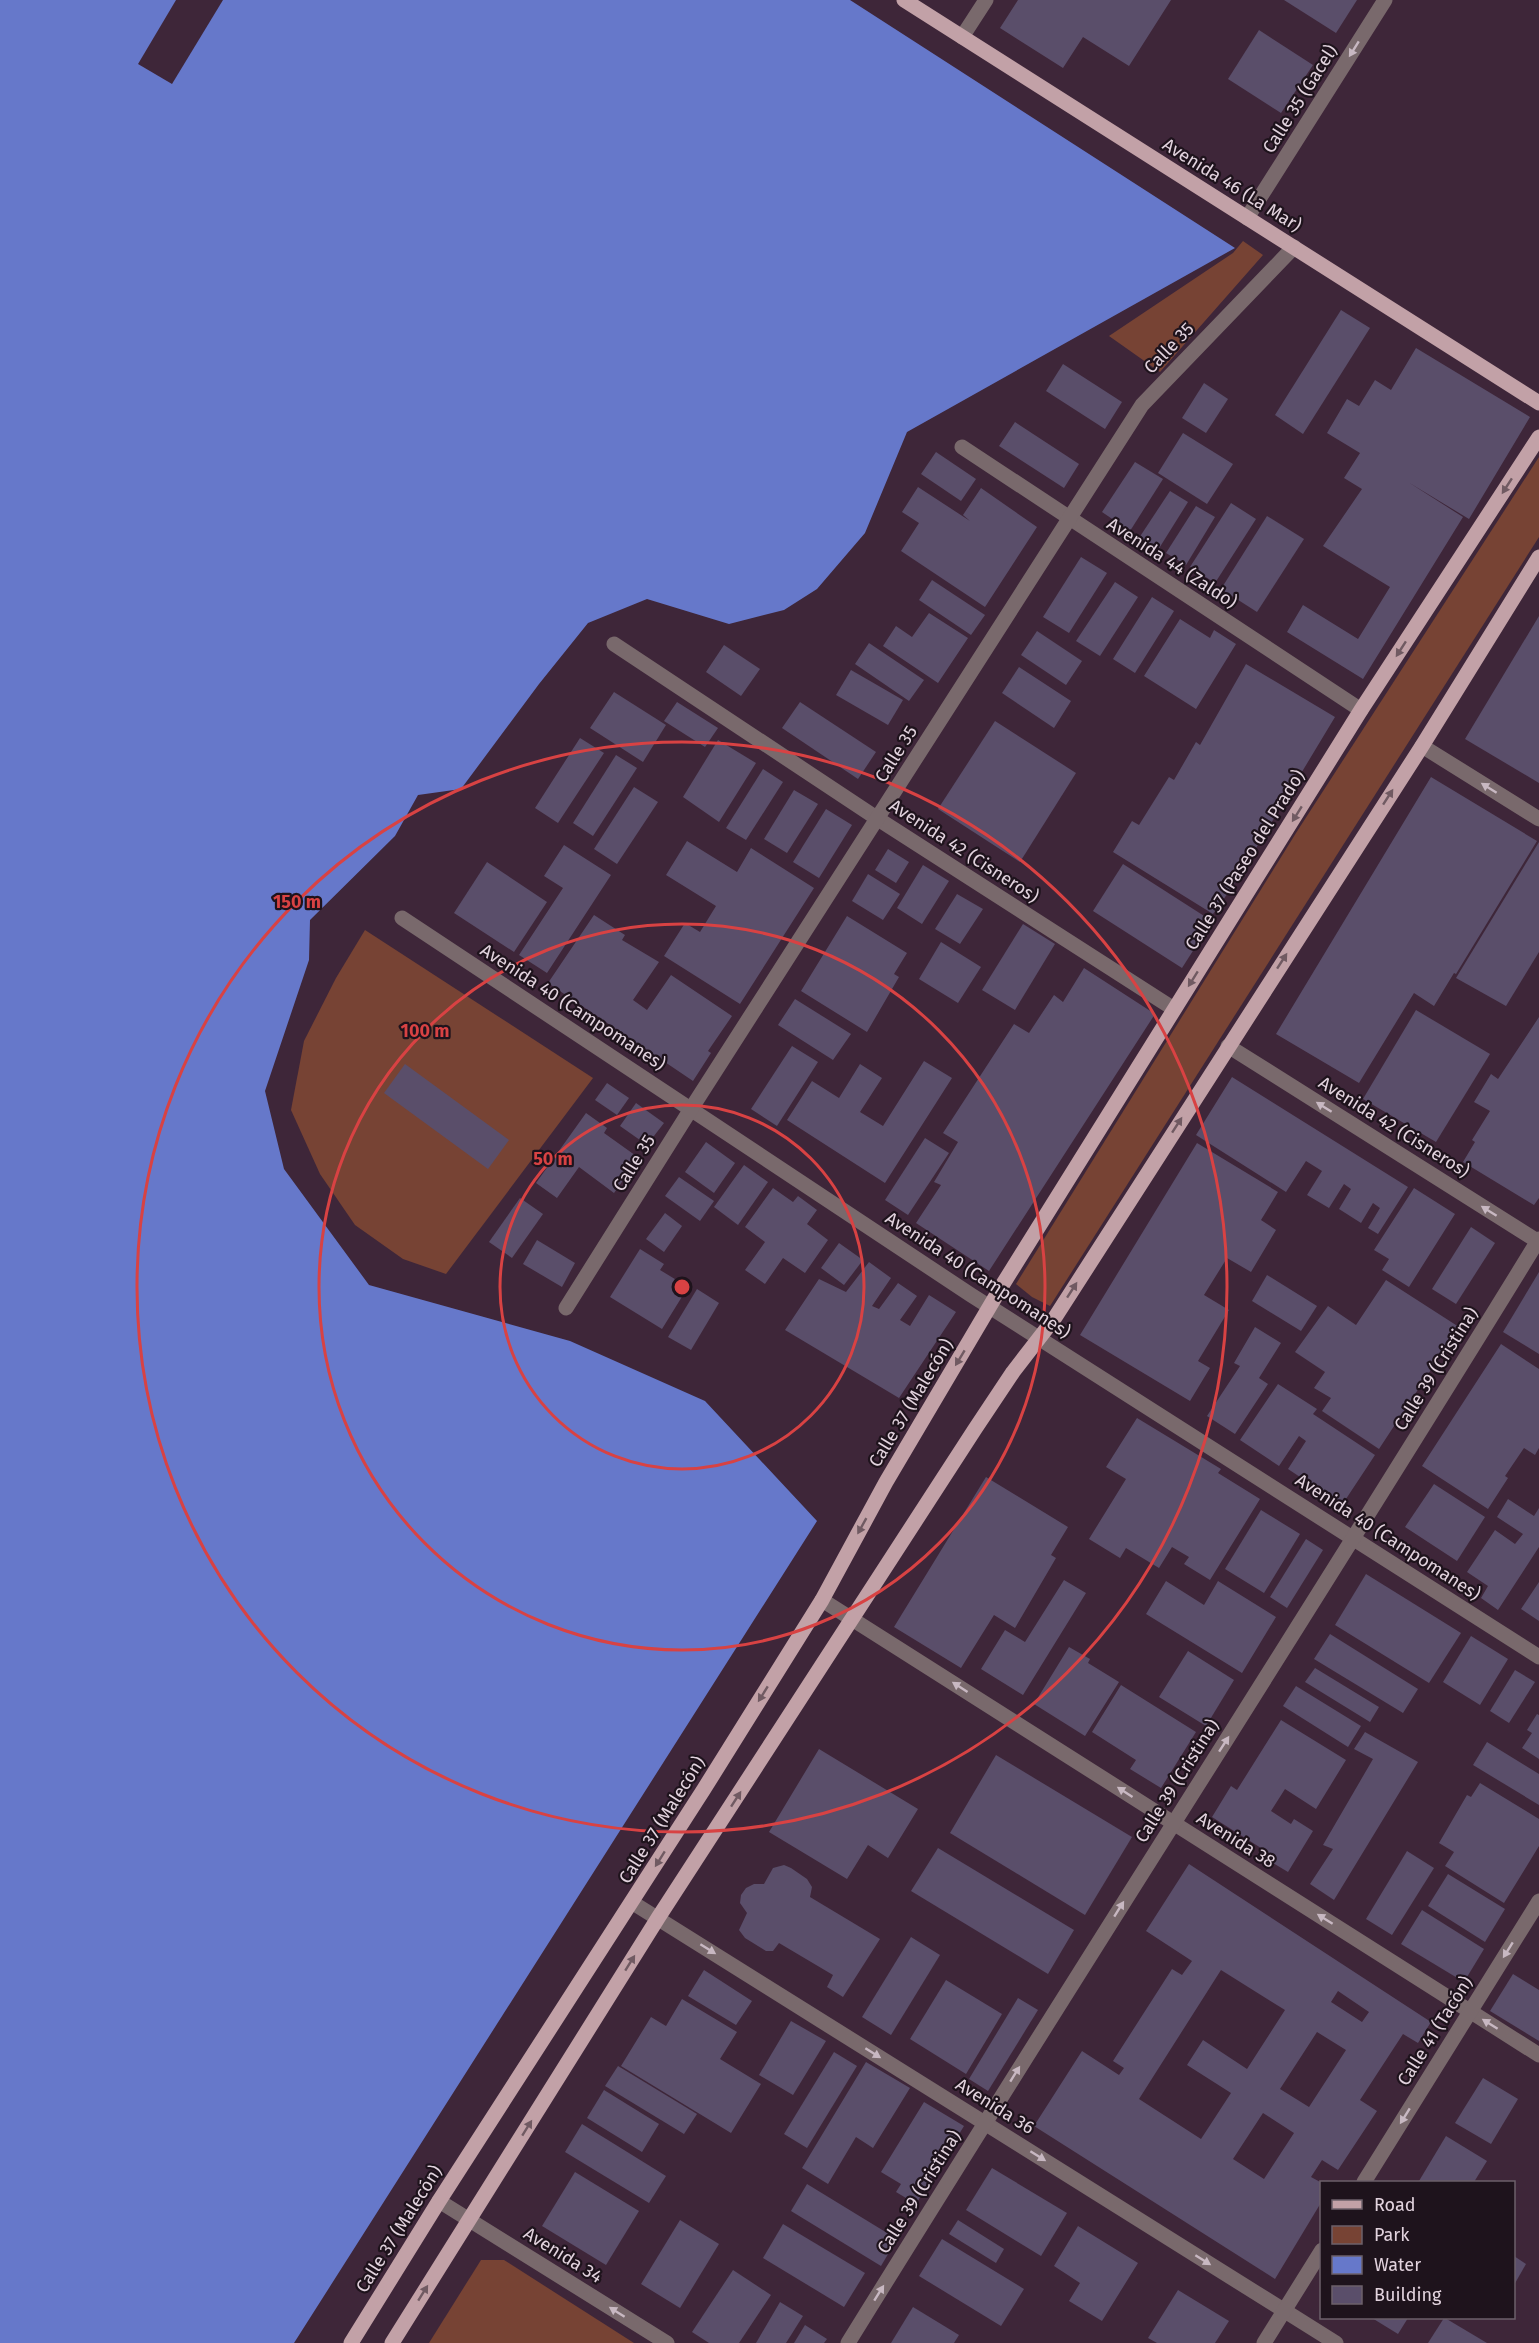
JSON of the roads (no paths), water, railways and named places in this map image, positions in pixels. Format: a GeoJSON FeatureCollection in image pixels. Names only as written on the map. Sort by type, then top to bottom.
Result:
{"type":"FeatureCollection","features":[{"type":"Feature","properties":{"kind":"main road","name":"Avenida 46 (La Mar)"},"geometry":{"type":"LineString","coordinates":[[904,0],[1539,404]]}},
{"type":"Feature","properties":{"kind":"main road","name":"Calle 37 (Paseo del Prado)"},"geometry":{"type":"LineString","coordinates":[[990,1307],[1361,710],[1539,437]]}},
{"type":"Feature","properties":{"kind":"main road"},"geometry":{"type":"LineString","coordinates":[[392,2343],[658,1918],[975,1429],[1054,1319],[1422,746],[1539,556]]}},
{"type":"Feature","properties":{"kind":"main road","name":"Calle 37 (Malecón)"},"geometry":{"type":"LineString","coordinates":[[351,2343],[439,2201],[633,1903],[822,1600],[886,1482],[990,1307]]}},
{"type":"Feature","properties":{"kind":"street"},"geometry":{"type":"LineString","coordinates":[[962,37],[986,0]]}},
{"type":"Feature","properties":{"kind":"street","name":"Calle 35 (Gacel)"},"geometry":{"type":"LineString","coordinates":[[1247,218],[1385,0]]}},
{"type":"Feature","properties":{"kind":"street","name":"Calle 35"},"geometry":{"type":"LineString","coordinates":[[566,1308],[1142,405],[1294,247]]}},
{"type":"Feature","properties":{"kind":"street","name":"Avenida 44 (Zaldo)"},"geometry":{"type":"LineString","coordinates":[[962,447],[1361,710]]}},
{"type":"Feature","properties":{"kind":"street","name":"Avenida 42 (Cisneros)"},"geometry":{"type":"LineString","coordinates":[[614,644],[878,819],[1174,1010]]}},
{"type":"Feature","properties":{"kind":"street"},"geometry":{"type":"LineString","coordinates":[[1422,746],[1539,819]]}},
{"type":"Feature","properties":{"kind":"street","name":"Avenida 40 (Campomanes)"},"geometry":{"type":"LineString","coordinates":[[402,918],[990,1307],[1539,1657]]}},
{"type":"Feature","properties":{"kind":"street","name":"Avenida 42 (Cisneros)"},"geometry":{"type":"LineString","coordinates":[[1228,1046],[1539,1241]]}},
{"type":"Feature","properties":{"kind":"street","name":"Calle 39 (Cristina)"},"geometry":{"type":"LineString","coordinates":[[848,2343],[984,2122],[1355,1539],[1539,1241]]}},
{"type":"Feature","properties":{"kind":"street","name":"Avenida 38"},"geometry":{"type":"LineString","coordinates":[[822,1600],[1539,2055]]}},
{"type":"Feature","properties":{"kind":"street","name":"Calle 41 (Tacón)"},"geometry":{"type":"LineString","coordinates":[[1365,2181],[1539,1900]]}},
{"type":"Feature","properties":{"kind":"street","name":"Avenida 36"},"geometry":{"type":"LineString","coordinates":[[633,1903],[1336,2343]]}},
{"type":"Feature","properties":{"kind":"street","name":"Avenida 34"},"geometry":{"type":"LineString","coordinates":[[439,2201],[667,2343]]}},
{"type":"Feature","properties":{"kind":"street"},"geometry":{"type":"LineString","coordinates":[[1264,2343],[1320,2253]]}},
{"type":"Feature","properties":{"kind":"water"},"geometry":{"type":"Polygon","coordinates":[[[0,0],[850,0],[1235,248],[907,432],[865,533],[817,589],[784,610],[729,624],[647,599],[588,623],[539,684],[461,789],[418,795],[395,836],[310,920],[309,960],[265,1091],[284,1169],[369,1285],[570,1341],[705,1401],[817,1521],[294,2343],[0,2343],[0,0]]]}}]}
